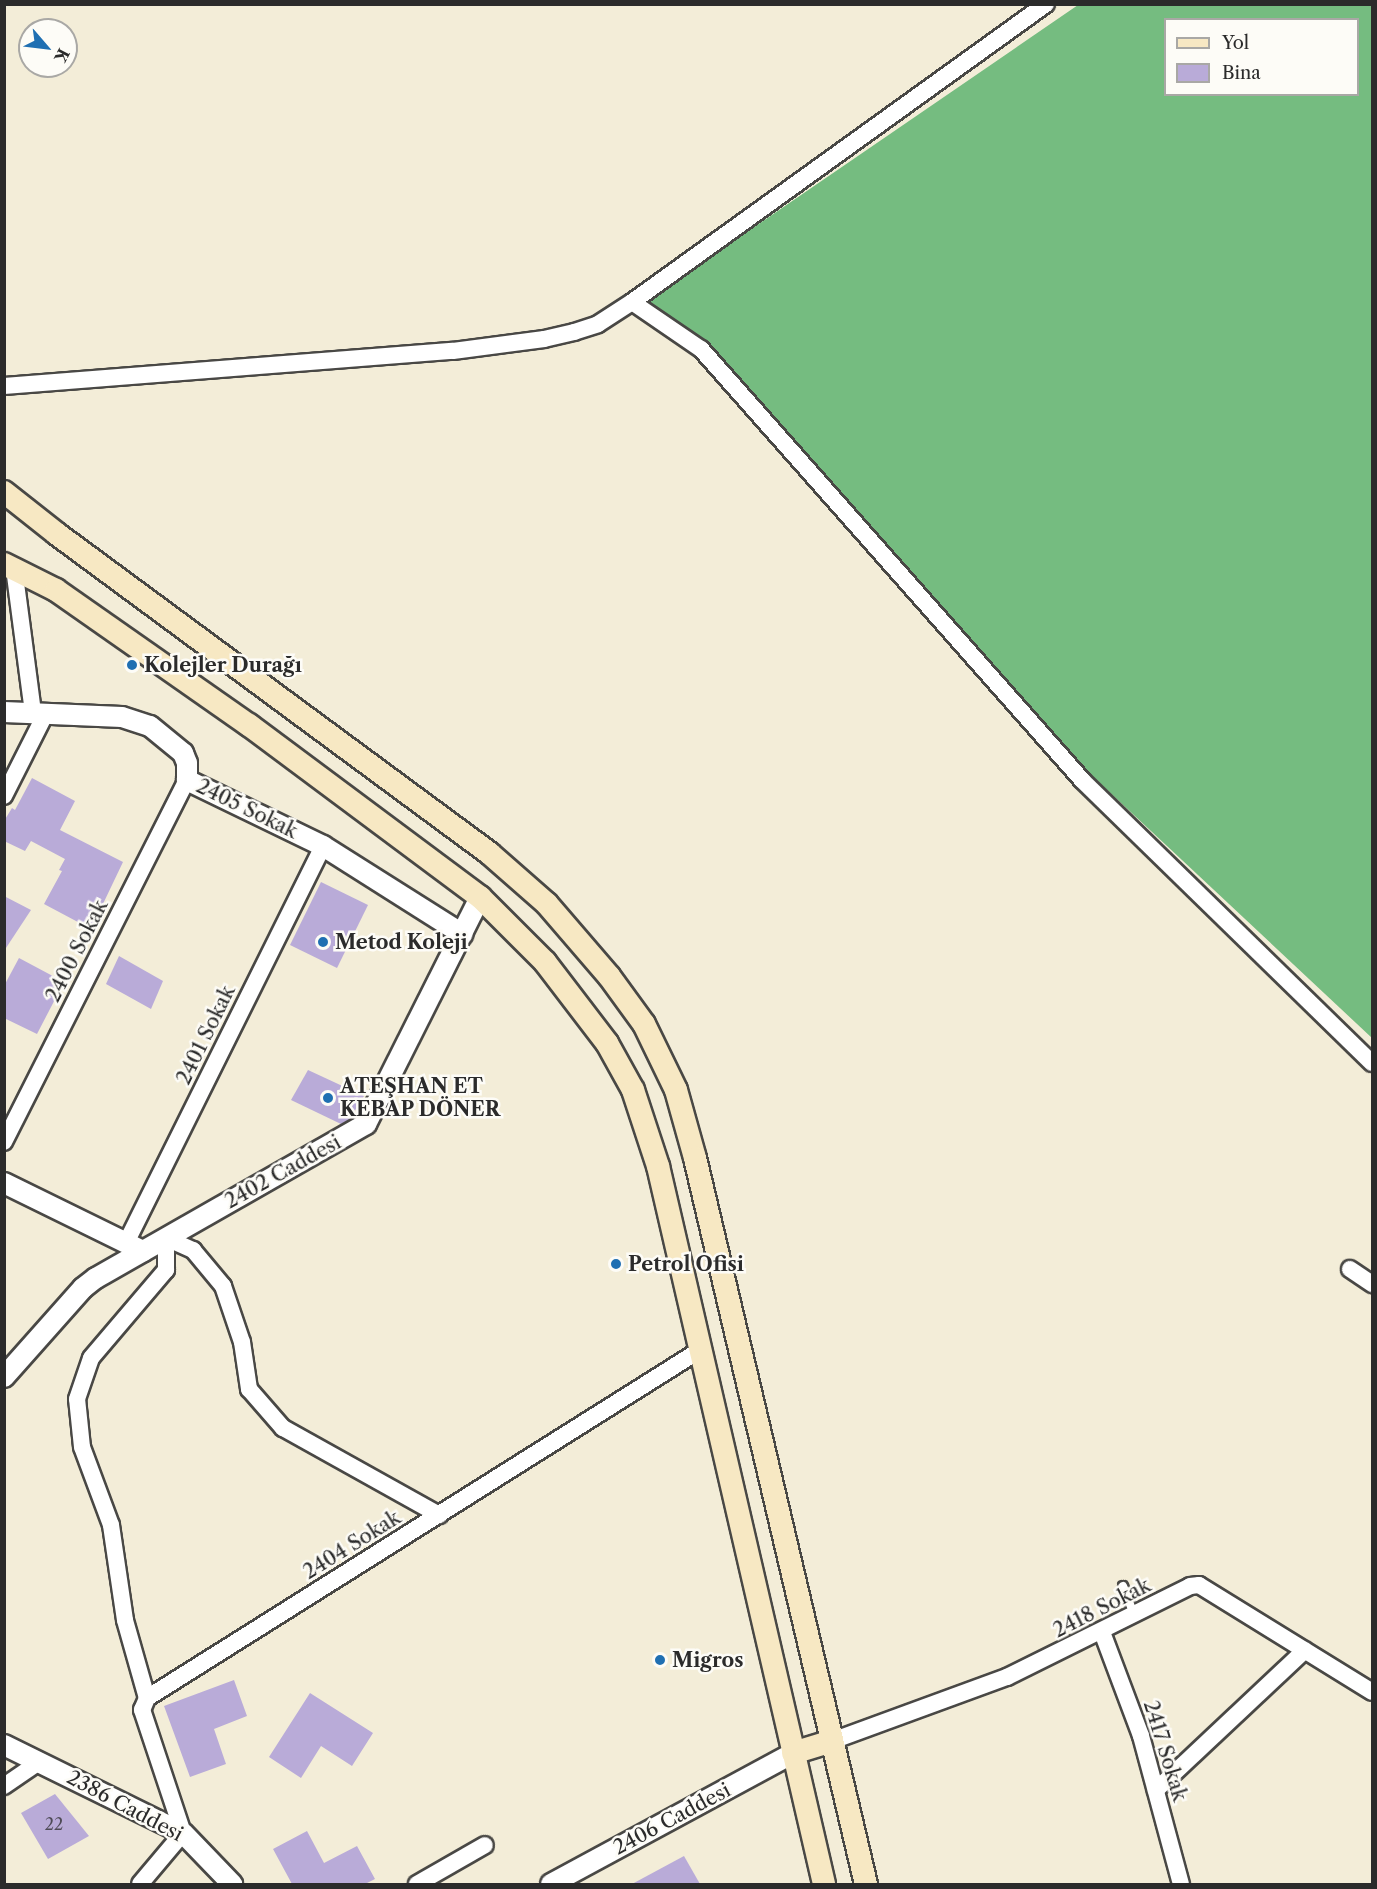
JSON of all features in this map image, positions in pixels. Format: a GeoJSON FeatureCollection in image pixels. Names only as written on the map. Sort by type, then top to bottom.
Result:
{"type":"FeatureCollection","features":[{"type":"Feature","properties":{"kind":"main road"},"geometry":{"type":"LineString","coordinates":[[4,492],[497,859],[547,904],[609,976],[639,1016],[655,1042],[676,1089],[696,1158],[866,1884]]}},
{"type":"Feature","properties":{"kind":"main road"},"geometry":{"type":"LineString","coordinates":[[9,566],[56,590],[239,718],[480,897],[523,938],[566,986],[607,1043],[633,1090],[657,1167],[824,1884]]}},
{"type":"Feature","properties":{"kind":"main road"},"geometry":{"type":"LineString","coordinates":[[793,1753],[832,1741]]}},
{"type":"Feature","properties":{"kind":"street"},"geometry":{"type":"LineString","coordinates":[[4,386],[453,351],[574,332],[598,324],[632,302],[1046,4]]}},
{"type":"Feature","properties":{"kind":"street"},"geometry":{"type":"LineString","coordinates":[[632,302],[700,349],[1082,780],[1372,1063]]}},
{"type":"Feature","properties":{"kind":"street"},"geometry":{"type":"LineString","coordinates":[[4,796],[40,712],[9,566]]}},
{"type":"Feature","properties":{"kind":"street","name":"2405 Sokak"},"geometry":{"type":"LineString","coordinates":[[4,712],[122,717],[150,726],[183,753],[187,763],[186,780],[323,846],[462,934]]}},
{"type":"Feature","properties":{"kind":"street","name":"2400 Sokak"},"geometry":{"type":"LineString","coordinates":[[4,1142],[186,780]]}},
{"type":"Feature","properties":{"kind":"street","name":"2401 Sokak"},"geometry":{"type":"LineString","coordinates":[[134,1247],[323,846]]}},
{"type":"Feature","properties":{"kind":"street","name":"2402 Caddesi"},"geometry":{"type":"LineString","coordinates":[[4,1377],[83,1288],[134,1247],[166,1238],[366,1124],[480,897]]}},
{"type":"Feature","properties":{"kind":"street"},"geometry":{"type":"LineString","coordinates":[[4,1183],[134,1247]]}},
{"type":"Feature","properties":{"kind":"street"},"geometry":{"type":"LineString","coordinates":[[140,1884],[183,1833],[142,1710],[147,1698],[125,1620],[111,1525],[82,1447],[77,1399],[91,1358],[165,1270],[166,1238],[193,1250],[223,1286],[242,1342],[249,1389],[283,1428],[439,1515]]}},
{"type":"Feature","properties":{"kind":"street"},"geometry":{"type":"LineString","coordinates":[[1350,1269],[1372,1284]]}},
{"type":"Feature","properties":{"kind":"street","name":"2404 Sokak"},"geometry":{"type":"LineString","coordinates":[[147,1698],[700,1350]]}},
{"type":"Feature","properties":{"kind":"street","name":"2418 Sokak"},"geometry":{"type":"LineString","coordinates":[[832,1741],[1008,1677],[1190,1586],[1199,1585],[1372,1692]]}},
{"type":"Feature","properties":{"kind":"street","name":"2417 Sokak"},"geometry":{"type":"LineString","coordinates":[[1102,1632],[1142,1736],[1181,1884]]}},
{"type":"Feature","properties":{"kind":"street"},"geometry":{"type":"LineString","coordinates":[[1156,1790],[1305,1650]]}},
{"type":"Feature","properties":{"kind":"street","name":"2386 Caddesi"},"geometry":{"type":"LineString","coordinates":[[4,1745],[183,1833],[232,1884]]}},
{"type":"Feature","properties":{"kind":"street","name":"2406 Caddesi"},"geometry":{"type":"LineString","coordinates":[[551,1884],[793,1753]]}},
{"type":"Feature","properties":{"kind":"street"},"geometry":{"type":"LineString","coordinates":[[4,1786],[39,1762]]}},
{"type":"Feature","properties":{"kind":"street"},"geometry":{"type":"LineString","coordinates":[[417,1884],[485,1845]]}},
{"type":"Feature","properties":{"kind":"lane"},"geometry":{"type":"LineString","coordinates":[[1123,1586],[1134,1615]]}},
{"type":"Feature","properties":{"kind":"green space"},"geometry":{"type":"Polygon","coordinates":[[[1078,5],[1372,5],[1372,1038],[1089,773],[714,349],[642,304],[1078,5]]]}},
{"type":"Feature","properties":{"kind":"building"},"geometry":{"type":"Polygon","coordinates":[[[32,778],[75,801],[60,830],[123,862],[91,929],[44,904],[62,871],[59,870],[65,859],[31,841],[25,851],[4,841],[4,821],[12,808],[15,810],[32,778]]]}},
{"type":"Feature","properties":{"kind":"building"},"geometry":{"type":"Polygon","coordinates":[[[321,882],[368,905],[337,968],[290,945],[321,882]]]}},
{"type":"Feature","properties":{"kind":"building"},"geometry":{"type":"Polygon","coordinates":[[[4,896],[31,910],[4,951],[4,896]]]}},
{"type":"Feature","properties":{"kind":"building"},"geometry":{"type":"Polygon","coordinates":[[[119,956],[163,981],[151,1009],[106,984],[119,956]]]}},
{"type":"Feature","properties":{"kind":"building"},"geometry":{"type":"Polygon","coordinates":[[[19,958],[64,982],[37,1034],[4,1018],[4,986],[19,958]]]}},
{"type":"Feature","properties":{"kind":"building","name":"ATEŞHAN ET KEBAP DÖNER"},"geometry":{"type":"Polygon","coordinates":[[[308,1070],[364,1096],[349,1120],[341,1124],[291,1100],[308,1070]]]}},
{"type":"Feature","properties":{"kind":"building"},"geometry":{"type":"Polygon","coordinates":[[[234,1680],[247,1716],[214,1729],[226,1764],[190,1777],[164,1706],[234,1680]]]}},
{"type":"Feature","properties":{"kind":"building"},"geometry":{"type":"Polygon","coordinates":[[[310,1693],[373,1733],[352,1766],[321,1746],[301,1778],[269,1757],[310,1693]]]}},
{"type":"Feature","properties":{"kind":"building"},"geometry":{"type":"Polygon","coordinates":[[[55,1794],[89,1836],[48,1859],[21,1813],[55,1794]]]}},
{"type":"Feature","properties":{"kind":"building"},"geometry":{"type":"Polygon","coordinates":[[[307,1831],[324,1863],[357,1846],[375,1879],[365,1884],[292,1884],[273,1849],[307,1831]]]}},
{"type":"Feature","properties":{"kind":"building"},"geometry":{"type":"Polygon","coordinates":[[[684,1856],[700,1884],[632,1884],[684,1856]]]}},
{"type":"Feature","properties":{"kind":"place","name":"Kolejler Durağı"},"geometry":{"type":"Point","coordinates":[132,665]}},
{"type":"Feature","properties":{"kind":"place","name":"Metod Koleji"},"geometry":{"type":"Point","coordinates":[323,942]}},
{"type":"Feature","properties":{"kind":"place","name":"ATEŞHAN ET KEBAP DÖNER"},"geometry":{"type":"Point","coordinates":[328,1098]}},
{"type":"Feature","properties":{"kind":"place","name":"Petrol Ofisi"},"geometry":{"type":"Point","coordinates":[616,1264]}},
{"type":"Feature","properties":{"kind":"place","name":"Migros"},"geometry":{"type":"Point","coordinates":[660,1660]}}]}
